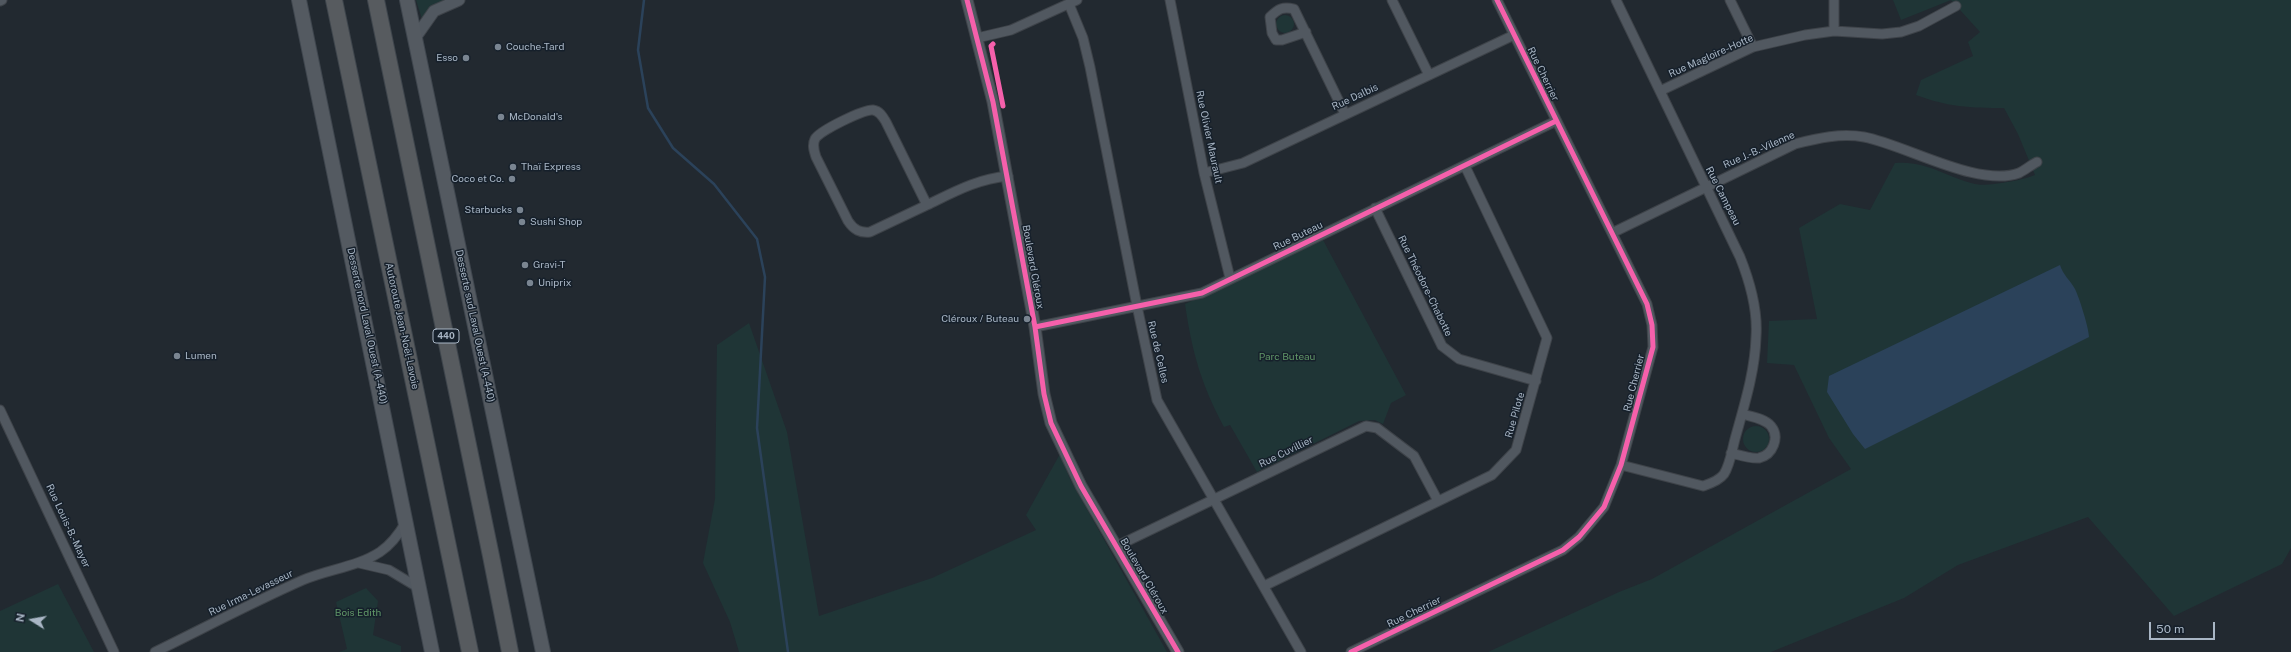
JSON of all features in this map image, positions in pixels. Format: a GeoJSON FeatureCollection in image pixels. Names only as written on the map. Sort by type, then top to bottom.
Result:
{"type":"FeatureCollection","features":[{"type":"Feature","properties":{"kind":"highway","name":"Autoroute Jean-Noël-Lavoie"},"geometry":{"type":"LineString","coordinates":[[334,0],[470,652]]}},
{"type":"Feature","properties":{"kind":"highway","name":"440"},"geometry":{"type":"LineString","coordinates":[[376,0],[492,556],[510,652]]}},
{"type":"Feature","properties":{"kind":"highway"},"geometry":{"type":"LineString","coordinates":[[492,556],[517,652]]}},
{"type":"Feature","properties":{"kind":"main road","name":"Desserte nord Laval Ouest (A-440)"},"geometry":{"type":"LineString","coordinates":[[300,0],[432,652]]}},
{"type":"Feature","properties":{"kind":"main road","name":"Desserte sud Laval Ouest (A-440)"},"geometry":{"type":"LineString","coordinates":[[407,0],[543,652]]}},
{"type":"Feature","properties":{"kind":"street"},"geometry":{"type":"LineString","coordinates":[[415,38],[434,11],[459,0]]}},
{"type":"Feature","properties":{"kind":"street","name":"Boulevard Cléroux"},"geometry":{"type":"LineString","coordinates":[[967,0],[993,102],[1008,176],[1035,327],[1044,394],[1051,422],[1081,486],[1178,652]]}},
{"type":"Feature","properties":{"kind":"street","name":"Rue Olivier Maurault"},"geometry":{"type":"LineString","coordinates":[[1170,0],[1204,173],[1230,278]]}},
{"type":"Feature","properties":{"kind":"street"},"geometry":{"type":"LineString","coordinates":[[1392,0],[1429,75]]}},
{"type":"Feature","properties":{"kind":"street","name":"Rue Cherrier"},"geometry":{"type":"LineString","coordinates":[[1351,652],[1563,550],[1579,537],[1604,507],[1622,465],[1653,347],[1652,325],[1646,304],[1497,0]]}},
{"type":"Feature","properties":{"kind":"street","name":"Rue Campeau"},"geometry":{"type":"LineString","coordinates":[[1616,0],[1740,257],[1749,280],[1754,307],[1756,344],[1752,372],[1742,414],[1723,475],[1713,483],[1702,486],[1622,465]]}},
{"type":"Feature","properties":{"kind":"street"},"geometry":{"type":"LineString","coordinates":[[1730,0],[1753,47]]}},
{"type":"Feature","properties":{"kind":"street"},"geometry":{"type":"LineString","coordinates":[[1834,0],[1834,31]]}},
{"type":"Feature","properties":{"kind":"street"},"geometry":{"type":"LineString","coordinates":[[977,38],[1011,30],[1073,2]]}},
{"type":"Feature","properties":{"kind":"street","name":"Rue de Celles"},"geometry":{"type":"LineString","coordinates":[[1073,2],[1086,52],[1136,306],[1158,400],[1213,500],[1301,652]]}},
{"type":"Feature","properties":{"kind":"street","name":"Rue Magloire-Hotte"},"geometry":{"type":"LineString","coordinates":[[1660,91],[1753,47],[1805,35],[1834,31],[1882,34],[1901,32],[1919,26],[1956,6]]}},
{"type":"Feature","properties":{"kind":"street"},"geometry":{"type":"LineString","coordinates":[[1306,32],[1345,114]]}},
{"type":"Feature","properties":{"kind":"street","name":"Rue Dalbis"},"geometry":{"type":"LineString","coordinates":[[1204,173],[1243,163],[1514,35]]}},
{"type":"Feature","properties":{"kind":"street"},"geometry":{"type":"LineString","coordinates":[[927,205],[886,122],[880,113],[872,110],[864,112],[821,132],[815,139],[813,148],[816,157],[852,228],[864,233],[870,232],[927,205],[974,182],[1008,176]]}},
{"type":"Feature","properties":{"kind":"street","name":"Rue Buteau"},"geometry":{"type":"LineString","coordinates":[[1035,327],[1188,297],[1465,166],[1556,121]]}},
{"type":"Feature","properties":{"kind":"street","name":"Rue J.-B.-Vilenne"},"geometry":{"type":"LineString","coordinates":[[1612,232],[1795,144],[1819,138],[1841,136],[1863,137],[1884,142],[1972,173],[1987,175],[2018,173],[2037,162]]}},
{"type":"Feature","properties":{"kind":"street","name":"Rue Pilote"},"geometry":{"type":"LineString","coordinates":[[1264,586],[1492,475],[1516,450],[1546,347],[1547,338],[1465,166]]}},
{"type":"Feature","properties":{"kind":"street","name":"Rue Théodore-Chabotte"},"geometry":{"type":"LineString","coordinates":[[1375,208],[1442,346],[1459,359],[1536,381]]}},
{"type":"Feature","properties":{"kind":"street","name":"Rue Louis-B.-Mayer"},"geometry":{"type":"LineString","coordinates":[[0,410],[114,652]]}},
{"type":"Feature","properties":{"kind":"street"},"geometry":{"type":"LineString","coordinates":[[1731,453],[1758,458],[1767,455],[1773,448],[1775,440],[1771,426],[1764,420],[1742,414]]}},
{"type":"Feature","properties":{"kind":"street","name":"Rue Cuvillier"},"geometry":{"type":"LineString","coordinates":[[1117,546],[1359,429],[1372,425],[1414,456],[1438,501]]}},
{"type":"Feature","properties":{"kind":"street","name":"Rue Irma-Levasseur"},"geometry":{"type":"LineString","coordinates":[[155,652],[304,580],[332,570],[359,563],[388,547],[397,538],[406,522]]}},
{"type":"Feature","properties":{"kind":"street","name":"Rue Irma-Levasseur"},"geometry":{"type":"LineString","coordinates":[[359,563],[389,570],[419,588]]}},
{"type":"Feature","properties":{"kind":"green space"},"geometry":{"type":"Polygon","coordinates":[[[416,0],[447,0],[428,11],[422,19],[416,0]]]}},
{"type":"Feature","properties":{"kind":"green space"},"geometry":{"type":"Polygon","coordinates":[[[1893,0],[1951,0],[1901,20],[1893,0]]]}},
{"type":"Feature","properties":{"kind":"green space"},"geometry":{"type":"Polygon","coordinates":[[[1951,0],[2291,0],[2291,548],[2282,564],[2174,616],[2088,517],[1958,565],[1904,598],[1771,652],[1488,652],[1619,592],[1652,579],[1851,469],[1829,438],[1794,365],[1767,363],[1769,321],[1817,319],[1799,228],[1840,204],[1870,210],[1895,163],[1926,166],[1965,181],[1980,185],[2023,179],[2035,175],[2018,134],[2004,108],[1959,106],[1938,102],[1916,95],[1921,80],[1973,56],[1968,42],[1980,32],[1951,0]]]}},
{"type":"Feature","properties":{"kind":"green space"},"geometry":{"type":"Polygon","coordinates":[[[1285,15],[1291,18],[1294,24],[1291,30],[1285,33],[1279,30],[1276,24],[1279,18],[1285,15]]]}},
{"type":"Feature","properties":{"kind":"green space","name":"Parc Buteau"},"geometry":{"type":"Polygon","coordinates":[[[1323,240],[1406,395],[1391,403],[1383,424],[1375,420],[1359,421],[1257,472],[1230,425],[1224,427],[1203,382],[1194,353],[1185,304],[1323,240]]]}},
{"type":"Feature","properties":{"kind":"green space"},"geometry":{"type":"Polygon","coordinates":[[[749,323],[787,432],[819,616],[932,578],[1036,530],[1026,515],[1060,454],[1070,479],[1167,652],[739,652],[730,622],[703,563],[715,499],[717,345],[749,323]]]}},
{"type":"Feature","properties":{"kind":"green space"},"geometry":{"type":"Polygon","coordinates":[[[1756,426],[1765,430],[1769,439],[1765,448],[1756,452],[1747,448],[1743,439],[1747,430],[1756,426]]]}},
{"type":"Feature","properties":{"kind":"green space"},"geometry":{"type":"Polygon","coordinates":[[[58,584],[94,652],[0,652],[0,611],[58,584]]]}},
{"type":"Feature","properties":{"kind":"green space","name":"Bois Edith"},"geometry":{"type":"Polygon","coordinates":[[[366,588],[378,601],[373,635],[401,646],[401,652],[339,652],[347,649],[336,602],[366,588]]]}},
{"type":"Feature","properties":{"kind":"water"},"geometry":{"type":"Polygon","coordinates":[[[2060,265],[2077,293],[2086,320],[2089,337],[1865,449],[1853,434],[1827,392],[1829,376],[2060,265]]]}},
{"type":"Feature","properties":{"kind":"waterway"},"geometry":{"type":"LineString","coordinates":[[644,0],[638,50],[648,108],[673,148],[714,184],[757,239],[765,277],[757,428],[788,652]]}},
{"type":"Feature","properties":{"kind":"cycle path"},"geometry":{"type":"LineString","coordinates":[[967,0],[993,102],[1035,327],[1044,394],[1051,423],[1081,486],[1178,652]]}},
{"type":"Feature","properties":{"kind":"cycle path"},"geometry":{"type":"LineString","coordinates":[[1351,652],[1563,550],[1579,537],[1604,507],[1621,465],[1653,347],[1652,325],[1647,304],[1497,0]]}},
{"type":"Feature","properties":{"kind":"cycle path"},"geometry":{"type":"LineString","coordinates":[[993,44],[991,46],[1003,106]]}},
{"type":"Feature","properties":{"kind":"cycle path"},"geometry":{"type":"LineString","coordinates":[[1035,327],[1202,293],[1556,121]]}},
{"type":"Feature","properties":{"kind":"place","name":"Couche-Tard"},"geometry":{"type":"Point","coordinates":[498,47]}},
{"type":"Feature","properties":{"kind":"place","name":"Esso"},"geometry":{"type":"Point","coordinates":[466,58]}},
{"type":"Feature","properties":{"kind":"place","name":"McDonald's"},"geometry":{"type":"Point","coordinates":[501,117]}},
{"type":"Feature","properties":{"kind":"place","name":"Thaï Express"},"geometry":{"type":"Point","coordinates":[513,167]}},
{"type":"Feature","properties":{"kind":"place","name":"Coco et Co."},"geometry":{"type":"Point","coordinates":[512,179]}},
{"type":"Feature","properties":{"kind":"place","name":"Starbucks"},"geometry":{"type":"Point","coordinates":[520,210]}},
{"type":"Feature","properties":{"kind":"place","name":"Sushi Shop"},"geometry":{"type":"Point","coordinates":[522,222]}},
{"type":"Feature","properties":{"kind":"place","name":"Gravi-T"},"geometry":{"type":"Point","coordinates":[525,265]}},
{"type":"Feature","properties":{"kind":"place","name":"Uniprix"},"geometry":{"type":"Point","coordinates":[530,283]}},
{"type":"Feature","properties":{"kind":"place","name":"Cléroux / Buteau"},"geometry":{"type":"Point","coordinates":[1027,319]}},
{"type":"Feature","properties":{"kind":"place","name":"Lumen"},"geometry":{"type":"Point","coordinates":[177,356]}}]}
